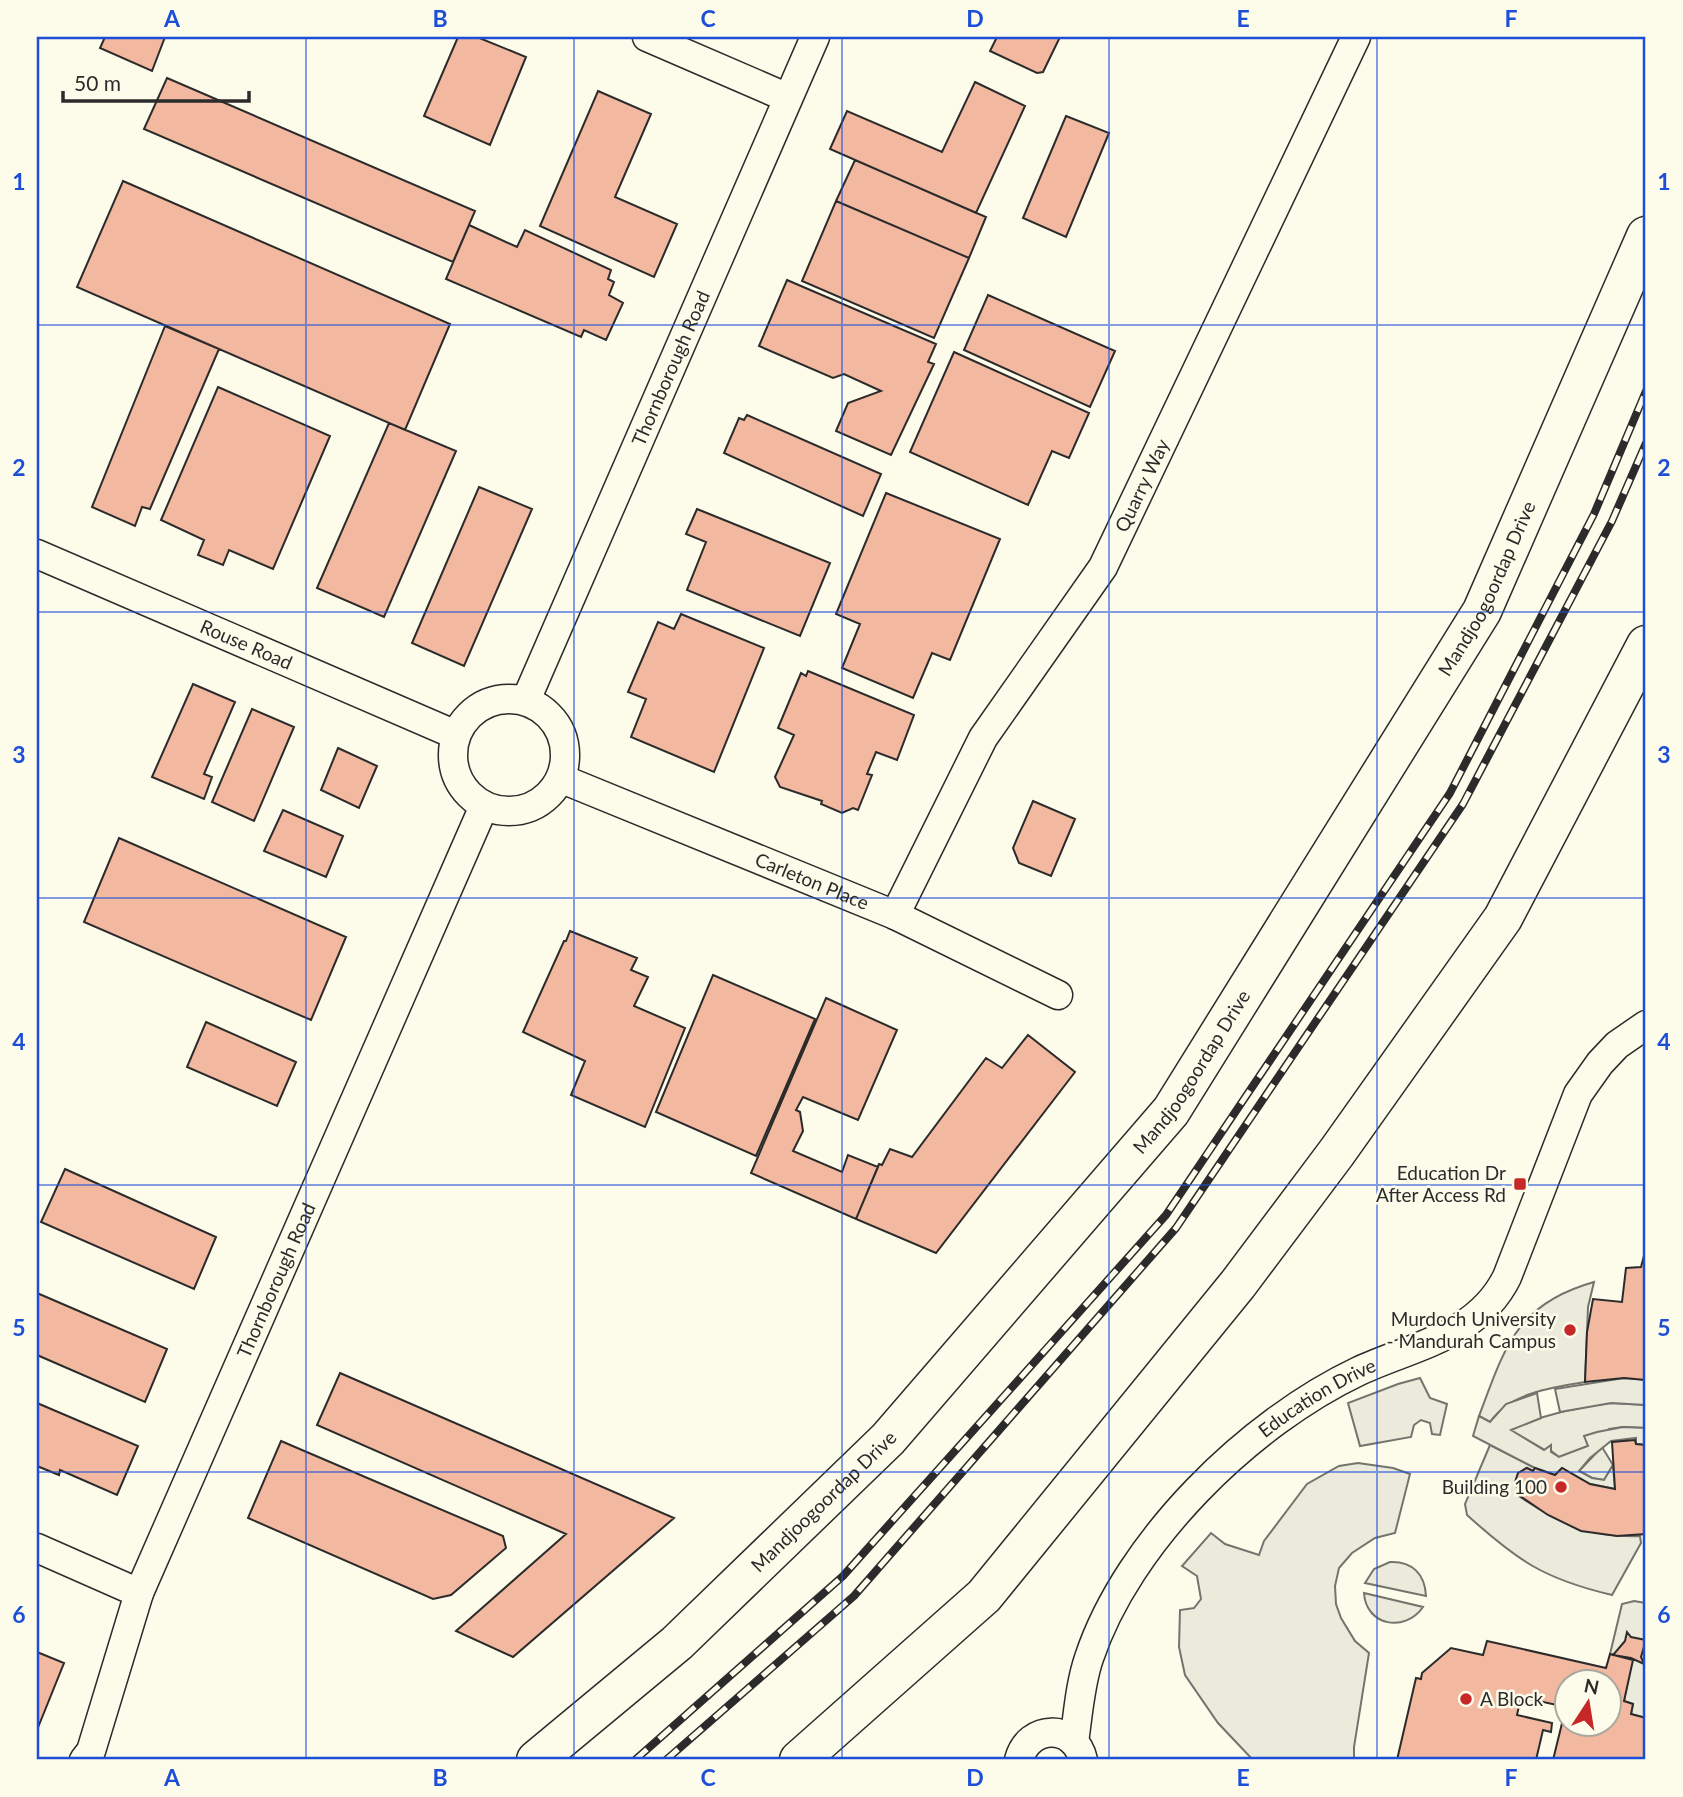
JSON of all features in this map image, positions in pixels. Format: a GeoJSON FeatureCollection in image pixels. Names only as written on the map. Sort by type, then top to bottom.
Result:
{"type":"FeatureCollection","features":[{"type":"Feature","properties":{"kind":"highway","name":"Mandjoogoordap Drive"},"geometry":{"type":"LineString","coordinates":[[537,1760],[677,1643],[888,1439],[1171,1111],[1482,611],[1646,236]]}},
{"type":"Feature","properties":{"kind":"highway"},"geometry":{"type":"LineString","coordinates":[[799,1760],[984,1596],[1238,1284],[1337,1152],[1503,918],[1644,654]]}},
{"type":"Feature","properties":{"kind":"street"},"geometry":{"type":"LineString","coordinates":[[647,37],[788,98]]}},
{"type":"Feature","properties":{"kind":"street","name":"Thornborough Road"},"geometry":{"type":"LineString","coordinates":[[526,700],[815,37]]}},
{"type":"Feature","properties":{"kind":"street","name":"Quarry Way"},"geometry":{"type":"LineString","coordinates":[[895,915],[983,738],[1103,567],[1356,37]]}},
{"type":"Feature","properties":{"kind":"street","name":"Rouse Road"},"geometry":{"type":"LineString","coordinates":[[37,554],[456,735]]}},
{"type":"Feature","properties":{"kind":"street"},"geometry":{"type":"LineString","coordinates":[[498,699],[526,700],[547,712],[562,731],[567,755],[562,779],[548,797],[529,808],[506,812],[484,806],[467,794],[456,776],[452,756],[456,735],[472,712],[498,699]]}},
{"type":"Feature","properties":{"kind":"street","name":"Carleton Place"},"geometry":{"type":"LineString","coordinates":[[562,779],[895,915],[1058,995]]}},
{"type":"Feature","properties":{"kind":"street","name":"Thornborough Road"},"geometry":{"type":"LineString","coordinates":[[84,1760],[91,1751],[139,1593],[484,806]]}},
{"type":"Feature","properties":{"kind":"street","name":"Education Drive"},"geometry":{"type":"LineString","coordinates":[[1079,1751],[1087,1661],[1129,1577],[1159,1535],[1204,1485],[1252,1438],[1279,1418],[1357,1372],[1453,1333],[1481,1313],[1498,1294],[1507,1277],[1578,1094],[1617,1045],[1646,1025]]}},
{"type":"Feature","properties":{"kind":"street"},"geometry":{"type":"LineString","coordinates":[[37,1548],[139,1593]]}},
{"type":"Feature","properties":{"kind":"street"},"geometry":{"type":"LineString","coordinates":[[1019,1760],[1027,1743],[1045,1733],[1065,1736],[1079,1751]]}},
{"type":"Feature","properties":{"kind":"shaded area"},"geometry":{"type":"Polygon","coordinates":[[[1594,1282],[1588,1307],[1585,1382],[1546,1389],[1521,1398],[1509,1404],[1490,1422],[1479,1416],[1497,1369],[1517,1331],[1547,1303],[1568,1291],[1594,1282]]]}},
{"type":"Feature","properties":{"kind":"shaded area"},"geometry":{"type":"Polygon","coordinates":[[[1420,1378],[1430,1398],[1447,1404],[1440,1435],[1432,1434],[1430,1423],[1421,1420],[1414,1425],[1411,1437],[1360,1446],[1348,1403],[1420,1378]]]}},
{"type":"Feature","properties":{"kind":"shaded area"},"geometry":{"type":"Polygon","coordinates":[[[1624,1378],[1646,1380],[1646,1405],[1611,1403],[1560,1412],[1555,1389],[1624,1378]]]}},
{"type":"Feature","properties":{"kind":"shaded area"},"geometry":{"type":"Polygon","coordinates":[[[1537,1393],[1541,1418],[1511,1430],[1544,1450],[1551,1445],[1551,1452],[1559,1457],[1588,1446],[1584,1436],[1623,1427],[1646,1428],[1646,1445],[1636,1444],[1636,1438],[1611,1441],[1579,1471],[1592,1478],[1604,1480],[1613,1465],[1615,1489],[1590,1484],[1562,1468],[1555,1475],[1535,1468],[1473,1436],[1479,1416],[1490,1422],[1506,1404],[1537,1393]]]}},
{"type":"Feature","properties":{"kind":"shaded area"},"geometry":{"type":"Polygon","coordinates":[[[1611,1403],[1646,1405],[1646,1428],[1609,1429],[1588,1446],[1559,1457],[1510,1430],[1559,1412],[1611,1403]]]}},
{"type":"Feature","properties":{"kind":"shaded area"},"geometry":{"type":"Polygon","coordinates":[[[1490,1445],[1535,1468],[1533,1471],[1526,1468],[1519,1473],[1516,1486],[1522,1493],[1520,1497],[1535,1507],[1563,1522],[1591,1532],[1640,1536],[1641,1543],[1612,1595],[1568,1582],[1533,1566],[1502,1545],[1467,1515],[1465,1504],[1490,1445]]]}},
{"type":"Feature","properties":{"kind":"shaded area"},"geometry":{"type":"Polygon","coordinates":[[[1602,1447],[1613,1465],[1604,1480],[1592,1478],[1579,1471],[1602,1447]]]}},
{"type":"Feature","properties":{"kind":"shaded area"},"geometry":{"type":"Polygon","coordinates":[[[1358,1463],[1393,1468],[1410,1474],[1395,1533],[1375,1538],[1352,1553],[1339,1568],[1335,1586],[1336,1604],[1341,1618],[1355,1641],[1369,1653],[1354,1760],[1253,1760],[1218,1723],[1185,1675],[1179,1647],[1180,1610],[1194,1608],[1201,1599],[1197,1576],[1182,1566],[1211,1533],[1225,1544],[1259,1555],[1264,1541],[1307,1484],[1339,1466],[1358,1463]]]}},
{"type":"Feature","properties":{"kind":"shaded area"},"geometry":{"type":"Polygon","coordinates":[[[1390,1562],[1405,1564],[1416,1570],[1423,1581],[1426,1596],[1365,1583],[1374,1569],[1390,1562]]]}},
{"type":"Feature","properties":{"kind":"shaded area"},"geometry":{"type":"Polygon","coordinates":[[[1364,1593],[1423,1607],[1406,1620],[1387,1622],[1372,1613],[1366,1604],[1364,1593]]]}},
{"type":"Feature","properties":{"kind":"shaded area"},"geometry":{"type":"Polygon","coordinates":[[[1634,1601],[1646,1603],[1646,1718],[1631,1714],[1633,1704],[1624,1701],[1632,1660],[1610,1654],[1622,1604],[1634,1601]]]}},
{"type":"Feature","properties":{"kind":"building"},"geometry":{"type":"Polygon","coordinates":[[[105,37],[165,37],[152,71],[100,48],[105,37]]]}},
{"type":"Feature","properties":{"kind":"building"},"geometry":{"type":"Polygon","coordinates":[[[458,37],[477,37],[526,57],[490,145],[424,116],[458,37]]]}},
{"type":"Feature","properties":{"kind":"building"},"geometry":{"type":"Polygon","coordinates":[[[997,37],[1060,37],[1043,72],[1037,73],[990,51],[997,37]]]}},
{"type":"Feature","properties":{"kind":"building"},"geometry":{"type":"Polygon","coordinates":[[[167,78],[475,211],[453,262],[144,129],[167,78]]]}},
{"type":"Feature","properties":{"kind":"building"},"geometry":{"type":"Polygon","coordinates":[[[975,82],[1025,106],[976,213],[830,149],[847,111],[942,152],[975,82]]]}},
{"type":"Feature","properties":{"kind":"building"},"geometry":{"type":"Polygon","coordinates":[[[598,91],[651,114],[615,197],[677,224],[654,277],[540,226],[598,91]]]}},
{"type":"Feature","properties":{"kind":"building"},"geometry":{"type":"Polygon","coordinates":[[[1066,116],[1109,133],[1066,237],[1023,218],[1066,116]]]}},
{"type":"Feature","properties":{"kind":"building"},"geometry":{"type":"Polygon","coordinates":[[[855,160],[986,217],[969,258],[836,201],[855,160]]]}},
{"type":"Feature","properties":{"kind":"building"},"geometry":{"type":"Polygon","coordinates":[[[123,181],[450,324],[405,430],[77,287],[123,181]]]}},
{"type":"Feature","properties":{"kind":"building"},"geometry":{"type":"Polygon","coordinates":[[[836,201],[969,258],[934,338],[802,281],[836,201]]]}},
{"type":"Feature","properties":{"kind":"building"},"geometry":{"type":"Polygon","coordinates":[[[469,225],[517,247],[525,230],[611,270],[608,279],[614,282],[609,295],[623,303],[606,340],[584,330],[581,337],[446,279],[469,225]]]}},
{"type":"Feature","properties":{"kind":"building"},"geometry":{"type":"Polygon","coordinates":[[[787,280],[936,344],[928,362],[934,364],[891,455],[836,431],[848,403],[881,391],[844,374],[833,378],[759,346],[787,280]]]}},
{"type":"Feature","properties":{"kind":"building"},"geometry":{"type":"Polygon","coordinates":[[[988,295],[1115,351],[1090,407],[964,350],[988,295]]]}},
{"type":"Feature","properties":{"kind":"building"},"geometry":{"type":"Polygon","coordinates":[[[165,326],[219,349],[150,509],[142,507],[135,526],[92,507],[165,326]]]}},
{"type":"Feature","properties":{"kind":"building"},"geometry":{"type":"Polygon","coordinates":[[[954,352],[1089,413],[1069,458],[1052,451],[1028,505],[910,452],[954,352]]]}},
{"type":"Feature","properties":{"kind":"building"},"geometry":{"type":"Polygon","coordinates":[[[218,387],[330,436],[273,569],[229,550],[223,565],[198,555],[204,540],[161,520],[218,387]]]}},
{"type":"Feature","properties":{"kind":"building"},"geometry":{"type":"Polygon","coordinates":[[[747,415],[881,474],[863,516],[724,453],[739,418],[744,420],[747,415]]]}},
{"type":"Feature","properties":{"kind":"building"},"geometry":{"type":"Polygon","coordinates":[[[389,423],[456,451],[384,617],[317,588],[389,423]]]}},
{"type":"Feature","properties":{"kind":"building"},"geometry":{"type":"Polygon","coordinates":[[[479,487],[532,509],[464,666],[412,643],[479,487]]]}},
{"type":"Feature","properties":{"kind":"building"},"geometry":{"type":"Polygon","coordinates":[[[886,493],[1000,539],[950,660],[932,653],[913,698],[842,668],[860,624],[836,614],[886,493]]]}},
{"type":"Feature","properties":{"kind":"building"},"geometry":{"type":"Polygon","coordinates":[[[697,509],[830,563],[800,636],[687,590],[706,542],[686,534],[697,509]]]}},
{"type":"Feature","properties":{"kind":"building"},"geometry":{"type":"Polygon","coordinates":[[[681,614],[764,648],[714,772],[631,737],[646,699],[628,692],[658,622],[674,629],[681,614]]]}},
{"type":"Feature","properties":{"kind":"building"},"geometry":{"type":"Polygon","coordinates":[[[808,671],[914,715],[897,760],[876,752],[867,774],[872,775],[858,810],[853,808],[842,813],[821,804],[822,801],[780,787],[775,777],[794,735],[778,728],[801,673],[806,676],[808,671]]]}},
{"type":"Feature","properties":{"kind":"building"},"geometry":{"type":"Polygon","coordinates":[[[193,684],[235,702],[204,774],[212,777],[204,799],[152,777],[193,684]]]}},
{"type":"Feature","properties":{"kind":"building"},"geometry":{"type":"Polygon","coordinates":[[[252,709],[294,727],[254,821],[212,802],[252,709]]]}},
{"type":"Feature","properties":{"kind":"building"},"geometry":{"type":"Polygon","coordinates":[[[338,748],[377,766],[359,808],[321,790],[338,748]]]}},
{"type":"Feature","properties":{"kind":"building"},"geometry":{"type":"Polygon","coordinates":[[[1033,801],[1075,819],[1051,876],[1019,863],[1013,848],[1033,801]]]}},
{"type":"Feature","properties":{"kind":"building"},"geometry":{"type":"Polygon","coordinates":[[[283,810],[343,836],[326,877],[264,851],[283,810]]]}},
{"type":"Feature","properties":{"kind":"building"},"geometry":{"type":"Polygon","coordinates":[[[119,838],[346,937],[311,1020],[84,922],[119,838]]]}},
{"type":"Feature","properties":{"kind":"building"},"geometry":{"type":"Polygon","coordinates":[[[570,931],[637,958],[631,970],[648,977],[634,1006],[685,1028],[645,1127],[571,1095],[585,1061],[523,1032],[570,931]]]}},
{"type":"Feature","properties":{"kind":"building"},"geometry":{"type":"Polygon","coordinates":[[[713,975],[815,1019],[756,1156],[656,1112],[713,975]]]}},
{"type":"Feature","properties":{"kind":"building"},"geometry":{"type":"Polygon","coordinates":[[[826,998],[897,1030],[858,1120],[803,1097],[796,1110],[800,1112],[803,1131],[793,1151],[842,1172],[848,1155],[878,1167],[856,1219],[751,1173],[826,998]]]}},
{"type":"Feature","properties":{"kind":"building"},"geometry":{"type":"Polygon","coordinates":[[[206,1022],[296,1062],[277,1106],[187,1067],[206,1022]]]}},
{"type":"Feature","properties":{"kind":"building"},"geometry":{"type":"Polygon","coordinates":[[[1028,1035],[1075,1072],[936,1253],[856,1219],[879,1164],[882,1165],[890,1149],[912,1157],[986,1058],[1002,1068],[1028,1035]]]}},
{"type":"Feature","properties":{"kind":"building"},"geometry":{"type":"Polygon","coordinates":[[[65,1169],[216,1237],[194,1289],[41,1222],[65,1169]]]}},
{"type":"Feature","properties":{"kind":"building"},"geometry":{"type":"Polygon","coordinates":[[[1646,1248],[1646,1380],[1624,1378],[1585,1382],[1587,1332],[1593,1299],[1622,1302],[1626,1268],[1641,1267],[1646,1248]]]}},
{"type":"Feature","properties":{"kind":"building"},"geometry":{"type":"Polygon","coordinates":[[[37,1293],[167,1349],[145,1402],[37,1355],[37,1293]]]}},
{"type":"Feature","properties":{"kind":"building"},"geometry":{"type":"Polygon","coordinates":[[[340,1373],[674,1518],[513,1657],[456,1631],[566,1534],[317,1425],[340,1373]]]}},
{"type":"Feature","properties":{"kind":"building"},"geometry":{"type":"Polygon","coordinates":[[[37,1403],[138,1446],[117,1495],[60,1470],[59,1475],[37,1466],[37,1403]]]}},
{"type":"Feature","properties":{"kind":"building","name":"Building 100"},"geometry":{"type":"Polygon","coordinates":[[[1635,1440],[1636,1444],[1646,1445],[1646,1534],[1617,1536],[1581,1531],[1548,1515],[1520,1496],[1522,1493],[1515,1482],[1518,1473],[1527,1468],[1555,1475],[1562,1468],[1590,1484],[1615,1489],[1612,1442],[1635,1440]]]}},
{"type":"Feature","properties":{"kind":"building"},"geometry":{"type":"Polygon","coordinates":[[[281,1441],[503,1536],[506,1548],[451,1595],[433,1599],[248,1518],[281,1441]]]}},
{"type":"Feature","properties":{"kind":"building"},"geometry":{"type":"Polygon","coordinates":[[[1627,1632],[1631,1637],[1646,1640],[1641,1657],[1644,1664],[1631,1658],[1613,1655],[1625,1641],[1627,1632]]]}},
{"type":"Feature","properties":{"kind":"building","name":"A Block"},"geometry":{"type":"Polygon","coordinates":[[[1487,1641],[1606,1668],[1554,1668],[1554,1704],[1521,1697],[1517,1715],[1552,1723],[1551,1732],[1543,1730],[1536,1760],[1397,1760],[1416,1678],[1421,1679],[1422,1673],[1451,1648],[1483,1655],[1487,1641]]]}},
{"type":"Feature","properties":{"kind":"building"},"geometry":{"type":"Polygon","coordinates":[[[37,1652],[64,1663],[37,1730],[37,1652]]]}},
{"type":"Feature","properties":{"kind":"building","name":"A Block"},"geometry":{"type":"Polygon","coordinates":[[[1610,1654],[1633,1660],[1624,1701],[1624,1668],[1606,1668],[1610,1654]]]}},
{"type":"Feature","properties":{"kind":"building","name":"A Block"},"geometry":{"type":"Polygon","coordinates":[[[1624,1701],[1633,1704],[1631,1714],[1646,1718],[1646,1760],[1553,1760],[1558,1738],[1624,1738],[1624,1701]]]}},
{"type":"Feature","properties":{"kind":"railway"},"geometry":{"type":"LineString","coordinates":[[635,1760],[843,1576],[1166,1215],[1450,793],[1594,514],[1646,391]]}},
{"type":"Feature","properties":{"kind":"railway"},"geometry":{"type":"LineString","coordinates":[[666,1760],[854,1596],[1176,1228],[1463,804],[1612,521],[1646,443]]}},
{"type":"Feature","properties":{"kind":"place","name":"Education Dr After Access Rd"},"geometry":{"type":"Point","coordinates":[1520,1184]}},
{"type":"Feature","properties":{"kind":"place","name":"Murdoch University - Mandurah Campus"},"geometry":{"type":"Point","coordinates":[1570,1330]}},
{"type":"Feature","properties":{"kind":"place","name":"Building 100"},"geometry":{"type":"Point","coordinates":[1561,1487]}},
{"type":"Feature","properties":{"kind":"place","name":"A Block"},"geometry":{"type":"Point","coordinates":[1466,1699]}}]}
